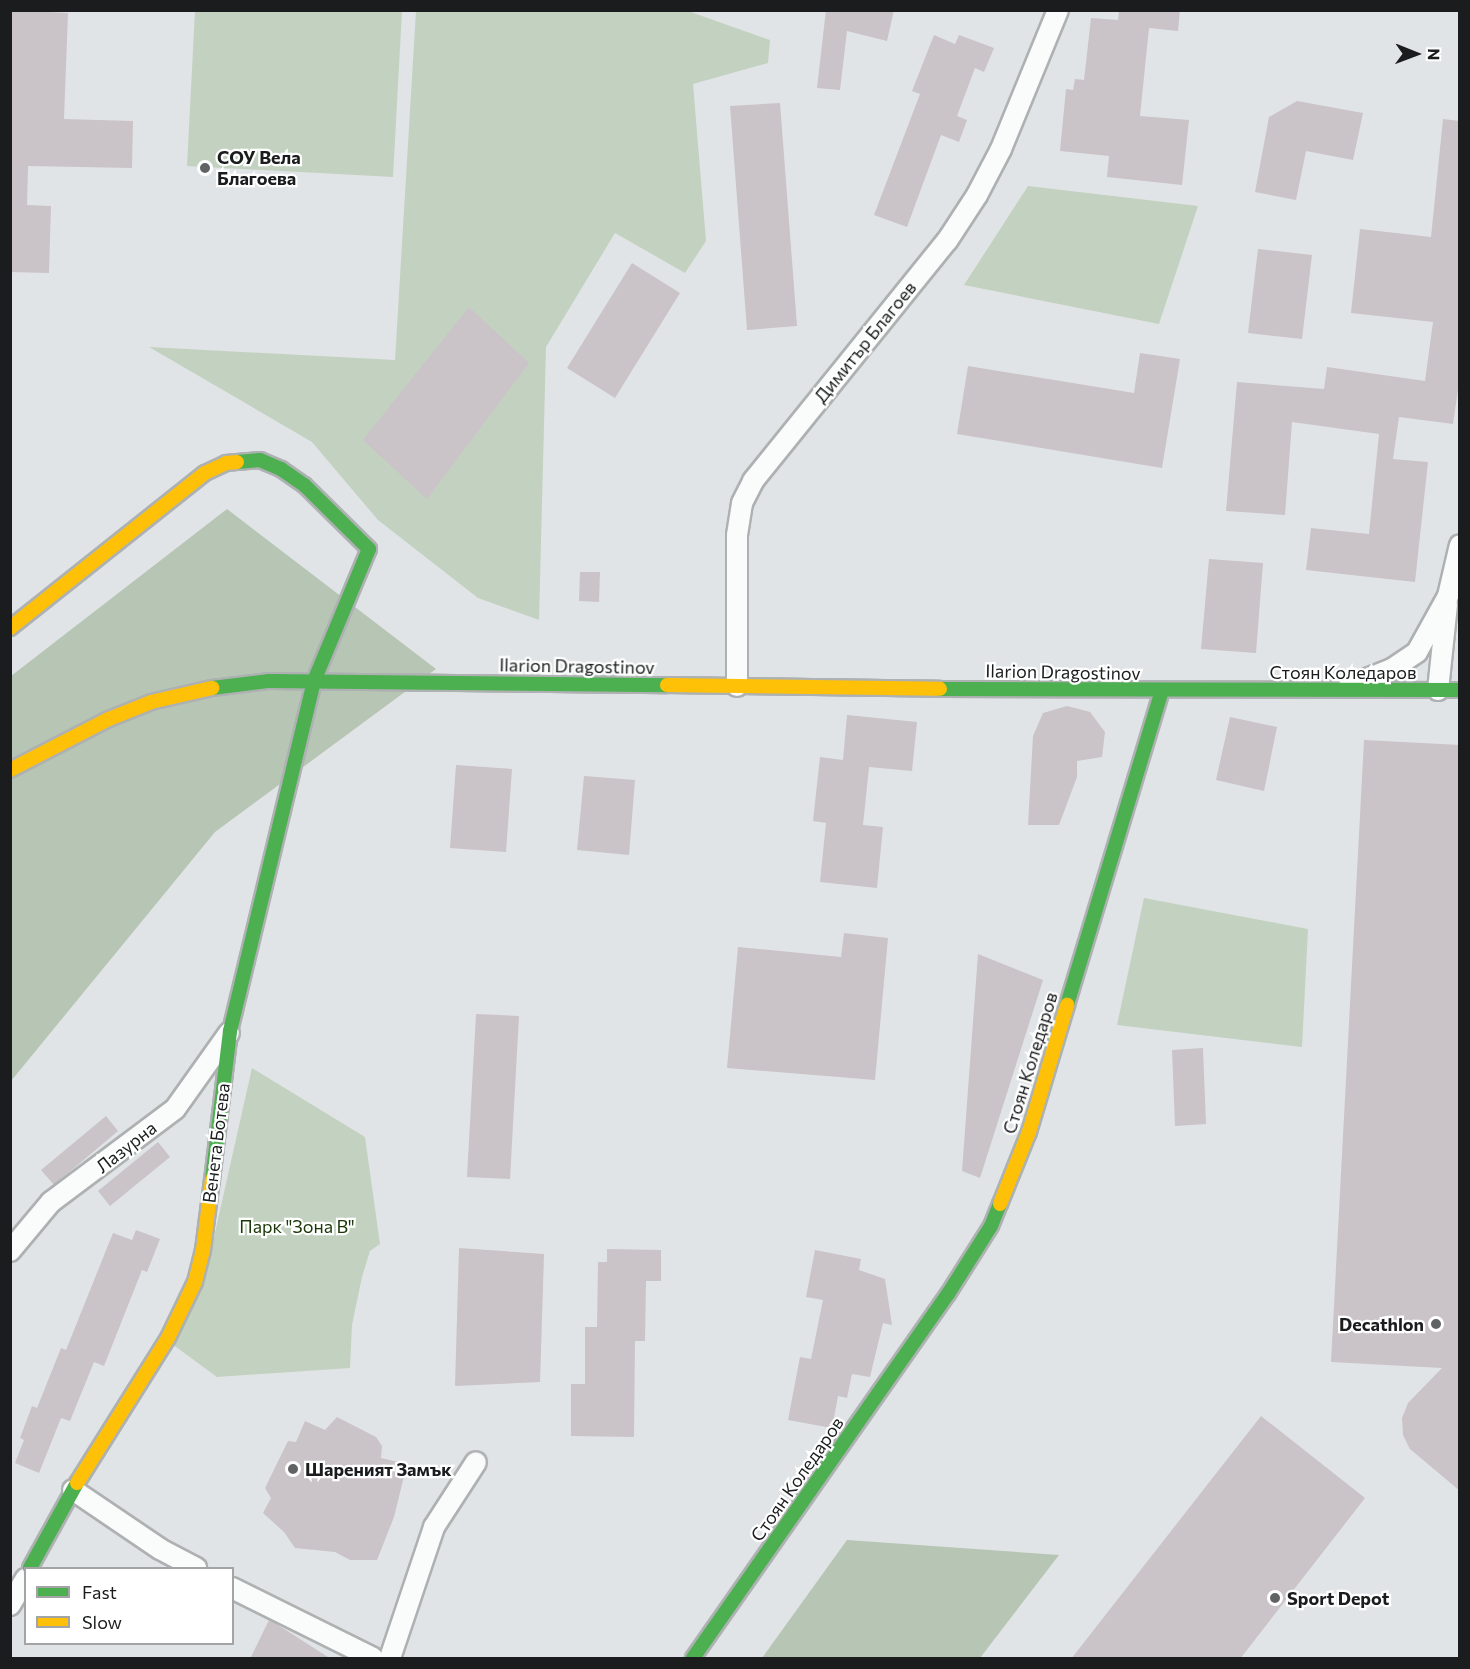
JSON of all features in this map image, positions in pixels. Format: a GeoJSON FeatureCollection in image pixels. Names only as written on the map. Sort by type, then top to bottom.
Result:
{"type":"FeatureCollection","features":[{"type":"Feature","properties":{"kind":"street","name":"Димитър Благоев"},"geometry":{"type":"LineString","coordinates":[[737,686],[736,535],[742,503],[753,480],[947,241],[977,195],[1001,149],[1058,10]]}},
{"type":"Feature","properties":{"kind":"street","name":"Венета Ботева"},"geometry":{"type":"LineString","coordinates":[[10,628],[205,473],[226,463],[260,460],[281,469],[304,485],[369,549],[314,681],[230,1031],[203,1250],[195,1282],[168,1338],[73,1490],[31,1567]]}},
{"type":"Feature","properties":{"kind":"street"},"geometry":{"type":"LineString","coordinates":[[1438,690],[1448,596],[1460,545]]}},
{"type":"Feature","properties":{"kind":"street"},"geometry":{"type":"LineString","coordinates":[[1341,689],[1407,661],[1417,652],[1448,596]]}},
{"type":"Feature","properties":{"kind":"street","name":"Ilarion Dragostinov"},"geometry":{"type":"LineString","coordinates":[[10,770],[109,719],[180,693],[234,683],[314,681],[1162,691]]}},
{"type":"Feature","properties":{"kind":"street","name":"Стоян Коледаров"},"geometry":{"type":"LineString","coordinates":[[693,1659],[942,1304],[991,1226],[1029,1132],[1162,691],[1460,690]]}},
{"type":"Feature","properties":{"kind":"street","name":"Лазурна"},"geometry":{"type":"LineString","coordinates":[[10,1251],[51,1202],[175,1109],[230,1031]]}},
{"type":"Feature","properties":{"kind":"street"},"geometry":{"type":"LineString","coordinates":[[390,1659],[434,1527],[476,1462]]}},
{"type":"Feature","properties":{"kind":"street"},"geometry":{"type":"LineString","coordinates":[[73,1490],[160,1549],[192,1567]]}},
{"type":"Feature","properties":{"kind":"street"},"geometry":{"type":"LineString","coordinates":[[10,1605],[24,1581]]}},
{"type":"Feature","properties":{"kind":"street"},"geometry":{"type":"LineString","coordinates":[[234,1589],[373,1659]]}},
{"type":"Feature","properties":{"kind":"green space"},"geometry":{"type":"Polygon","coordinates":[[[195,11],[402,11],[393,177],[187,166],[195,11]]]}},
{"type":"Feature","properties":{"kind":"green space"},"geometry":{"type":"Polygon","coordinates":[[[416,11],[688,11],[770,40],[768,63],[693,84],[706,241],[685,273],[615,233],[546,347],[539,620],[478,598],[378,520],[312,442],[149,347],[395,360],[416,11]]]}},
{"type":"Feature","properties":{"kind":"green space"},"geometry":{"type":"Polygon","coordinates":[[[1028,186],[1198,206],[1159,324],[964,285],[1028,186]]]}},
{"type":"Feature","properties":{"kind":"green space"},"geometry":{"type":"Polygon","coordinates":[[[227,509],[436,669],[215,832],[11,1081],[11,676],[227,509]]]}},
{"type":"Feature","properties":{"kind":"green space"},"geometry":{"type":"Polygon","coordinates":[[[1144,898],[1308,929],[1302,1047],[1117,1025],[1144,898]]]}},
{"type":"Feature","properties":{"kind":"green space","name":"Парк \"Зона В\""},"geometry":{"type":"Polygon","coordinates":[[[252,1068],[365,1137],[380,1244],[370,1251],[362,1277],[352,1325],[350,1368],[217,1377],[172,1344],[205,1277],[252,1068]]]}},
{"type":"Feature","properties":{"kind":"green space"},"geometry":{"type":"Polygon","coordinates":[[[847,1540],[1059,1555],[980,1658],[762,1658],[847,1540]]]}},
{"type":"Feature","properties":{"kind":"building"},"geometry":{"type":"Polygon","coordinates":[[[12,10],[68,13],[64,119],[133,121],[132,168],[28,166],[27,205],[51,206],[49,273],[10,272],[12,10]]]}},
{"type":"Feature","properties":{"kind":"building"},"geometry":{"type":"Polygon","coordinates":[[[826,10],[894,10],[887,41],[847,31],[840,90],[817,88],[826,10]]]}},
{"type":"Feature","properties":{"kind":"building"},"geometry":{"type":"Polygon","coordinates":[[[1119,10],[1180,10],[1178,31],[1149,28],[1140,116],[1189,120],[1182,185],[1107,177],[1109,156],[1060,151],[1066,89],[1073,90],[1075,79],[1084,80],[1091,18],[1118,20],[1119,10]]]}},
{"type":"Feature","properties":{"kind":"building"},"geometry":{"type":"Polygon","coordinates":[[[934,35],[955,44],[959,35],[994,48],[984,72],[975,68],[957,116],[967,120],[959,142],[941,135],[907,227],[874,215],[920,94],[912,91],[934,35]]]}},
{"type":"Feature","properties":{"kind":"building"},"geometry":{"type":"Polygon","coordinates":[[[1297,101],[1363,113],[1353,160],[1306,151],[1296,200],[1255,192],[1269,117],[1297,101]]]}},
{"type":"Feature","properties":{"kind":"building"},"geometry":{"type":"Polygon","coordinates":[[[780,103],[797,326],[747,330],[730,106],[780,103]]]}},
{"type":"Feature","properties":{"kind":"building"},"geometry":{"type":"Polygon","coordinates":[[[1443,119],[1460,121],[1460,376],[1453,424],[1399,417],[1393,459],[1428,462],[1415,582],[1306,570],[1311,528],[1369,534],[1379,434],[1292,422],[1285,515],[1226,511],[1237,382],[1324,389],[1327,367],[1425,381],[1433,322],[1351,313],[1360,229],[1431,237],[1443,119]]]}},
{"type":"Feature","properties":{"kind":"building"},"geometry":{"type":"Polygon","coordinates":[[[1258,249],[1312,255],[1302,339],[1248,333],[1258,249]]]}},
{"type":"Feature","properties":{"kind":"building"},"geometry":{"type":"Polygon","coordinates":[[[632,263],[680,293],[615,398],[567,368],[632,263]]]}},
{"type":"Feature","properties":{"kind":"building"},"geometry":{"type":"Polygon","coordinates":[[[469,307],[529,363],[427,499],[363,440],[469,307]]]}},
{"type":"Feature","properties":{"kind":"building"},"geometry":{"type":"Polygon","coordinates":[[[1140,353],[1180,359],[1162,468],[957,434],[968,366],[1134,393],[1140,353]]]}},
{"type":"Feature","properties":{"kind":"building"},"geometry":{"type":"Polygon","coordinates":[[[1209,559],[1263,563],[1256,653],[1201,649],[1209,559]]]}},
{"type":"Feature","properties":{"kind":"building"},"geometry":{"type":"Polygon","coordinates":[[[580,572],[600,572],[599,602],[579,601],[580,572]]]}},
{"type":"Feature","properties":{"kind":"building"},"geometry":{"type":"Polygon","coordinates":[[[1067,706],[1090,712],[1105,732],[1102,757],[1077,761],[1077,777],[1059,825],[1028,825],[1033,736],[1043,713],[1067,706]]]}},
{"type":"Feature","properties":{"kind":"building"},"geometry":{"type":"Polygon","coordinates":[[[847,715],[917,722],[912,771],[869,767],[863,825],[883,827],[877,888],[820,882],[826,823],[813,821],[820,757],[843,760],[847,715]]]}},
{"type":"Feature","properties":{"kind":"building"},"geometry":{"type":"Polygon","coordinates":[[[1230,717],[1277,727],[1264,791],[1216,780],[1230,717]]]}},
{"type":"Feature","properties":{"kind":"building"},"geometry":{"type":"Polygon","coordinates":[[[1364,740],[1460,745],[1460,1491],[1410,1449],[1403,1435],[1402,1418],[1408,1403],[1442,1368],[1331,1362],[1364,740]]]}},
{"type":"Feature","properties":{"kind":"building"},"geometry":{"type":"Polygon","coordinates":[[[456,765],[512,769],[506,852],[450,848],[456,765]]]}},
{"type":"Feature","properties":{"kind":"building"},"geometry":{"type":"Polygon","coordinates":[[[584,776],[635,780],[629,855],[577,850],[584,776]]]}},
{"type":"Feature","properties":{"kind":"building"},"geometry":{"type":"Polygon","coordinates":[[[844,933],[888,938],[875,1080],[727,1068],[738,947],[841,957],[844,933]]]}},
{"type":"Feature","properties":{"kind":"building"},"geometry":{"type":"Polygon","coordinates":[[[978,954],[1043,980],[980,1178],[962,1171],[978,954]]]}},
{"type":"Feature","properties":{"kind":"building"},"geometry":{"type":"Polygon","coordinates":[[[476,1014],[519,1016],[510,1179],[467,1177],[476,1014]]]}},
{"type":"Feature","properties":{"kind":"building"},"geometry":{"type":"Polygon","coordinates":[[[1203,1048],[1206,1124],[1175,1126],[1172,1050],[1203,1048]]]}},
{"type":"Feature","properties":{"kind":"building"},"geometry":{"type":"Polygon","coordinates":[[[106,1116],[118,1131],[54,1185],[41,1170],[106,1116]]]}},
{"type":"Feature","properties":{"kind":"building"},"geometry":{"type":"Polygon","coordinates":[[[158,1142],[170,1157],[110,1206],[98,1191],[158,1142]]]}},
{"type":"Feature","properties":{"kind":"building"},"geometry":{"type":"Polygon","coordinates":[[[136,1230],[160,1239],[147,1272],[142,1270],[104,1366],[94,1362],[70,1421],[61,1418],[39,1473],[15,1463],[24,1440],[20,1438],[32,1406],[37,1408],[61,1348],[66,1350],[113,1233],[132,1240],[136,1230]]]}},
{"type":"Feature","properties":{"kind":"building"},"geometry":{"type":"Polygon","coordinates":[[[459,1248],[544,1254],[540,1382],[455,1386],[459,1248]]]}},
{"type":"Feature","properties":{"kind":"building"},"geometry":{"type":"Polygon","coordinates":[[[607,1249],[661,1250],[661,1281],[646,1281],[645,1341],[635,1341],[634,1437],[571,1436],[571,1384],[585,1384],[585,1327],[597,1327],[598,1262],[607,1262],[607,1249]]]}},
{"type":"Feature","properties":{"kind":"building"},"geometry":{"type":"Polygon","coordinates":[[[815,1250],[861,1259],[859,1270],[885,1279],[892,1325],[883,1323],[870,1377],[852,1374],[847,1398],[838,1396],[832,1428],[788,1420],[800,1357],[811,1359],[823,1300],[806,1297],[815,1250]]]}},
{"type":"Feature","properties":{"kind":"building"},"geometry":{"type":"Polygon","coordinates":[[[1261,1416],[1365,1498],[1240,1659],[1071,1659],[1261,1416]]]}},
{"type":"Feature","properties":{"kind":"building"},"geometry":{"type":"Polygon","coordinates":[[[337,1417],[376,1437],[382,1446],[381,1458],[407,1464],[394,1517],[377,1560],[350,1560],[335,1552],[295,1548],[284,1532],[263,1513],[271,1498],[265,1488],[288,1441],[296,1442],[305,1421],[325,1430],[337,1417]]]}},
{"type":"Feature","properties":{"kind":"building"},"geometry":{"type":"Polygon","coordinates":[[[269,1620],[275,1623],[331,1659],[250,1659],[269,1620]]]}},
{"type":"Feature","properties":{"kind":"traffic: fast"},"geometry":{"type":"LineString","coordinates":[[212,1180],[230,1031],[314,681],[369,549],[304,485],[281,469],[260,460],[237,462]]}},
{"type":"Feature","properties":{"kind":"traffic: fast"},"geometry":{"type":"LineString","coordinates":[[212,688],[268,681],[667,685]]}},
{"type":"Feature","properties":{"kind":"traffic: fast"},"geometry":{"type":"LineString","coordinates":[[940,689],[1460,690]]}},
{"type":"Feature","properties":{"kind":"traffic: fast"},"geometry":{"type":"LineString","coordinates":[[1067,1005],[1162,691]]}},
{"type":"Feature","properties":{"kind":"traffic: fast"},"geometry":{"type":"LineString","coordinates":[[693,1658],[948,1294],[991,1226],[1000,1204]]}},
{"type":"Feature","properties":{"kind":"traffic: fast"},"geometry":{"type":"LineString","coordinates":[[31,1567],[77,1483]]}},
{"type":"Feature","properties":{"kind":"traffic: slow"},"geometry":{"type":"LineString","coordinates":[[10,628],[205,473],[226,463],[237,462]]}},
{"type":"Feature","properties":{"kind":"traffic: slow"},"geometry":{"type":"LineString","coordinates":[[667,685],[940,689]]}},
{"type":"Feature","properties":{"kind":"traffic: slow"},"geometry":{"type":"LineString","coordinates":[[10,770],[109,719],[151,702],[212,688]]}},
{"type":"Feature","properties":{"kind":"traffic: slow"},"geometry":{"type":"LineString","coordinates":[[1000,1204],[1029,1132],[1067,1005]]}},
{"type":"Feature","properties":{"kind":"traffic: slow"},"geometry":{"type":"LineString","coordinates":[[77,1483],[168,1338],[195,1282],[203,1250],[212,1180]]}},
{"type":"Feature","properties":{"kind":"place","name":"СОУ Вела Благоева"},"geometry":{"type":"Point","coordinates":[205,168]}},
{"type":"Feature","properties":{"kind":"place","name":"Decathlon"},"geometry":{"type":"Point","coordinates":[1436,1324]}},
{"type":"Feature","properties":{"kind":"place","name":"Шареният Замък"},"geometry":{"type":"Point","coordinates":[293,1469]}},
{"type":"Feature","properties":{"kind":"place","name":"Sport Depot"},"geometry":{"type":"Point","coordinates":[1275,1598]}}]}
